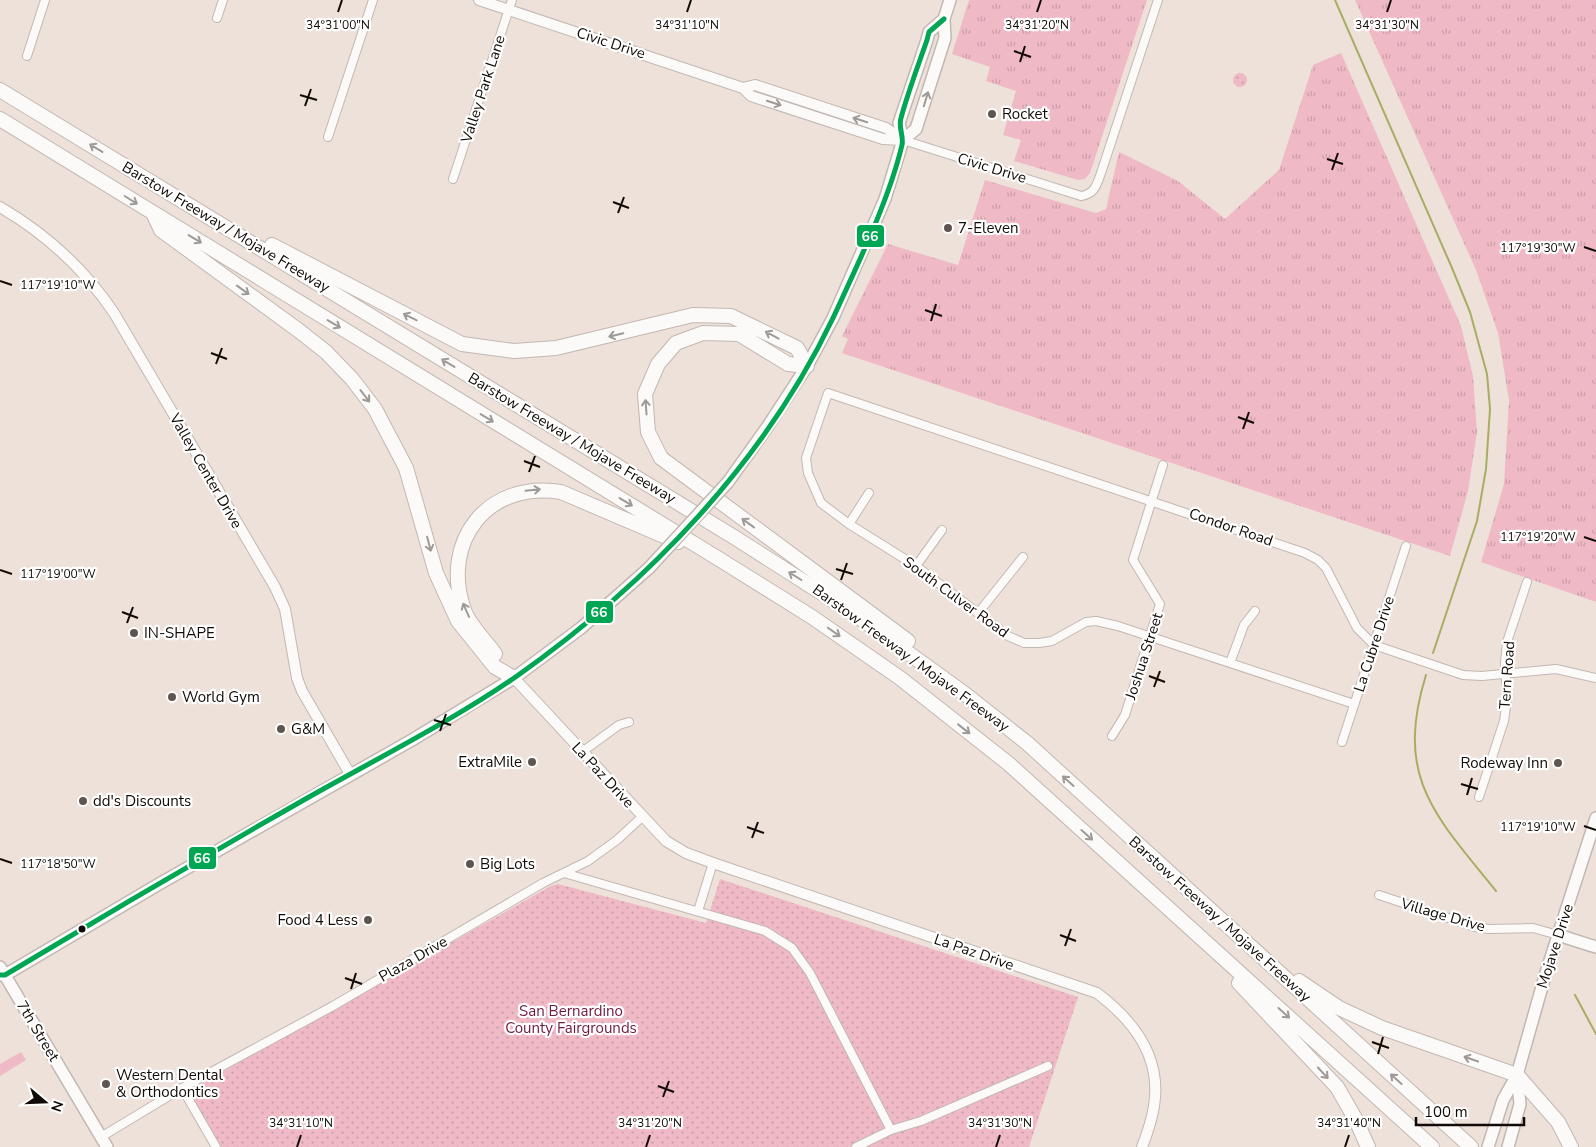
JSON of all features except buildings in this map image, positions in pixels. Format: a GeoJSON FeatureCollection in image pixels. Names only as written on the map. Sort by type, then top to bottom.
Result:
{"type":"FeatureCollection","features":[{"type":"Feature","properties":{"kind":"highway","name":"Barstow Freeway / Mojave Freeway"},"geometry":{"type":"LineString","coordinates":[[0,90],[734,537],[853,613],[965,694],[1027,743],[1471,1147]]}},
{"type":"Feature","properties":{"kind":"highway","name":"Barstow Freeway / Mojave Freeway"},"geometry":{"type":"LineString","coordinates":[[0,119],[719,559],[812,617],[900,678],[1009,764],[1432,1147]]}},
{"type":"Feature","properties":{"kind":"highway"},"geometry":{"type":"LineString","coordinates":[[168,192],[462,344],[514,351],[556,348],[693,315],[731,316],[797,348],[808,366]]}},
{"type":"Feature","properties":{"kind":"highway"},"geometry":{"type":"LineString","coordinates":[[153,214],[161,230],[326,352],[370,402],[406,468],[436,573],[458,621],[495,667],[514,678]]}},
{"type":"Feature","properties":{"kind":"highway"},"geometry":{"type":"LineString","coordinates":[[808,366],[788,364],[739,334],[703,333],[676,343],[658,364],[645,394],[648,432],[661,458],[939,665],[965,694]]}},
{"type":"Feature","properties":{"kind":"highway"},"geometry":{"type":"LineString","coordinates":[[514,678],[464,612],[458,582],[458,559],[464,537],[473,523],[492,505],[519,492],[542,489],[560,492],[719,559]]}},
{"type":"Feature","properties":{"kind":"highway"},"geometry":{"type":"LineString","coordinates":[[1157,898],[1337,1087],[1356,1120],[1368,1147]]}},
{"type":"Feature","properties":{"kind":"highway"},"geometry":{"type":"LineString","coordinates":[[1260,954],[1340,1008],[1360,1019],[1517,1075],[1558,1122],[1571,1147]]}},
{"type":"Feature","properties":{"kind":"main road"},"geometry":{"type":"LineString","coordinates":[[903,140],[916,129],[945,38],[944,19],[950,0]]}},
{"type":"Feature","properties":{"kind":"main road"},"geometry":{"type":"LineString","coordinates":[[2,973],[412,740],[514,678],[581,628],[649,568],[728,482],[808,366],[832,318],[885,199],[903,140],[899,123],[926,40],[929,32],[944,19]]}},
{"type":"Feature","properties":{"kind":"main road","name":"Mojave Drive"},"geometry":{"type":"LineString","coordinates":[[1488,1147],[1503,1100],[1517,1075],[1558,935],[1596,818]]}},
{"type":"Feature","properties":{"kind":"main road","name":"Village Drive"},"geometry":{"type":"LineString","coordinates":[[1558,935],[1596,947]]}},
{"type":"Feature","properties":{"kind":"main road","name":"7th Street"},"geometry":{"type":"LineString","coordinates":[[2,973],[104,1142]]}},
{"type":"Feature","properties":{"kind":"main road","name":"Mojave Drive"},"geometry":{"type":"LineString","coordinates":[[1509,1144],[1520,1104],[1517,1075]]}},
{"type":"Feature","properties":{"kind":"street"},"geometry":{"type":"LineString","coordinates":[[27,56],[45,0]]}},
{"type":"Feature","properties":{"kind":"street"},"geometry":{"type":"LineString","coordinates":[[217,18],[223,0]]}},
{"type":"Feature","properties":{"kind":"street"},"geometry":{"type":"LineString","coordinates":[[328,137],[373,0]]}},
{"type":"Feature","properties":{"kind":"street","name":"Civic Drive"},"geometry":{"type":"LineString","coordinates":[[479,0],[510,5],[744,88],[755,85],[886,128],[903,140],[1081,196],[1088,195],[1096,187],[1158,0]]}},
{"type":"Feature","properties":{"kind":"street","name":"Valley Park Lane"},"geometry":{"type":"LineString","coordinates":[[453,178],[510,5]]}},
{"type":"Feature","properties":{"kind":"street","name":"Valley Center Drive"},"geometry":{"type":"LineString","coordinates":[[0,207],[58,247],[89,279],[114,313],[275,587],[287,616],[297,678],[302,691],[350,774]]}},
{"type":"Feature","properties":{"kind":"street","name":"Condor Road"},"geometry":{"type":"LineString","coordinates":[[828,393],[1305,553],[1318,560],[1331,577],[1357,628],[1374,645],[1463,675],[1506,674],[1556,669],[1596,678]]}},
{"type":"Feature","properties":{"kind":"street","name":"South Culver Road"},"geometry":{"type":"LineString","coordinates":[[828,393],[806,458],[808,473],[821,503],[849,524],[916,566],[979,612],[1008,636],[1024,643],[1052,641],[1075,626],[1096,621],[1151,637],[1354,704]]}},
{"type":"Feature","properties":{"kind":"street","name":"Joshua Street"},"geometry":{"type":"LineString","coordinates":[[1112,736],[1125,715],[1160,604],[1132,560],[1163,465]]}},
{"type":"Feature","properties":{"kind":"street"},"geometry":{"type":"LineString","coordinates":[[849,524],[869,493]]}},
{"type":"Feature","properties":{"kind":"street"},"geometry":{"type":"LineString","coordinates":[[916,566],[942,530]]}},
{"type":"Feature","properties":{"kind":"street","name":"La Cubre Drive"},"geometry":{"type":"LineString","coordinates":[[1342,742],[1406,546]]}},
{"type":"Feature","properties":{"kind":"street"},"geometry":{"type":"LineString","coordinates":[[979,612],[1023,557]]}},
{"type":"Feature","properties":{"kind":"street","name":"Tern Road"},"geometry":{"type":"LineString","coordinates":[[1479,797],[1504,721],[1507,700],[1507,642],[1527,582]]}},
{"type":"Feature","properties":{"kind":"street"},"geometry":{"type":"LineString","coordinates":[[1230,663],[1244,625],[1255,611]]}},
{"type":"Feature","properties":{"kind":"street","name":"La Paz Drive"},"geometry":{"type":"LineString","coordinates":[[514,678],[642,817],[675,848],[1096,993],[1117,1008],[1134,1027],[1145,1045],[1153,1068],[1156,1091],[1154,1107],[1142,1147]]}},
{"type":"Feature","properties":{"kind":"street"},"geometry":{"type":"LineString","coordinates":[[582,752],[619,725],[629,722]]}},
{"type":"Feature","properties":{"kind":"street","name":"Plaza Drive"},"geometry":{"type":"LineString","coordinates":[[104,1142],[182,1088],[333,1006],[599,854],[642,817]]}},
{"type":"Feature","properties":{"kind":"street"},"geometry":{"type":"LineString","coordinates":[[698,911],[714,863]]}},
{"type":"Feature","properties":{"kind":"street"},"geometry":{"type":"LineString","coordinates":[[564,873],[766,930],[792,948],[810,973],[891,1130]]}},
{"type":"Feature","properties":{"kind":"street","name":"Village Drive"},"geometry":{"type":"LineString","coordinates":[[1379,895],[1475,927],[1488,929],[1533,928],[1558,935]]}},
{"type":"Feature","properties":{"kind":"street"},"geometry":{"type":"LineString","coordinates":[[856,1147],[891,1130],[921,1121],[1048,1066]]}},
{"type":"Feature","properties":{"kind":"street"},"geometry":{"type":"LineString","coordinates":[[182,1088],[216,1147]]}},
{"type":"Feature","properties":{"kind":"green space"},"geometry":{"type":"Polygon","coordinates":[[[969,0],[1147,0],[1090,173],[1085,179],[1078,180],[1014,161],[1021,140],[1003,135],[1016,91],[986,81],[990,67],[952,54],[969,0]]]}},
{"type":"Feature","properties":{"kind":"green space"},"geometry":{"type":"Polygon","coordinates":[[[1355,0],[1596,0],[1596,602],[1481,562],[1504,484],[1509,400],[1498,333],[1476,270],[1355,0]]]}},
{"type":"Feature","properties":{"kind":"green space"},"geometry":{"type":"Polygon","coordinates":[[[1341,53],[1461,326],[1473,376],[1477,432],[1468,491],[1450,556],[842,353],[848,339],[842,336],[888,244],[958,265],[985,180],[1096,213],[1106,209],[1119,152],[1178,181],[1225,219],[1279,170],[1313,65],[1341,53]]]}},
{"type":"Feature","properties":{"kind":"green space"},"geometry":{"type":"Polygon","coordinates":[[[1237,73],[1243,73],[1247,80],[1243,87],[1237,87],[1233,83],[1233,77],[1237,73]]]}},
{"type":"Feature","properties":{"kind":"green space","name":"San Bernardino County Fairgrounds"},"geometry":{"type":"Polygon","coordinates":[[[720,879],[1078,997],[1029,1147],[221,1147],[189,1091],[551,886],[558,884],[706,923],[720,879]]]}},
{"type":"Feature","properties":{"kind":"green space"},"geometry":{"type":"Polygon","coordinates":[[[21,1052],[26,1060],[0,1076],[0,1064],[21,1052]]]}},
{"type":"Feature","properties":{"kind":"waterway"},"geometry":{"type":"LineString","coordinates":[[1335,0],[1470,312],[1487,374],[1490,409],[1486,469],[1477,521],[1433,653]]}},
{"type":"Feature","properties":{"kind":"waterway"},"geometry":{"type":"LineString","coordinates":[[1426,675],[1417,711],[1415,742],[1418,769],[1426,793],[1439,816],[1455,840],[1496,891]]}},
{"type":"Feature","properties":{"kind":"waterway"},"geometry":{"type":"LineString","coordinates":[[1575,995],[1596,1034]]}},
{"type":"Feature","properties":{"kind":"transit line","name":"66"},"geometry":{"type":"LineString","coordinates":[[0,975],[5,975],[227,844],[491,693],[565,640],[612,602],[656,561],[698,517],[737,471],[773,422],[805,371],[833,318],[881,210],[902,145],[900,121],[910,89],[929,32],[944,19]]}},
{"type":"Feature","properties":{"kind":"place","name":"Rocket"},"geometry":{"type":"Point","coordinates":[992,114]}},
{"type":"Feature","properties":{"kind":"place","name":"7-Eleven"},"geometry":{"type":"Point","coordinates":[948,228]}},
{"type":"Feature","properties":{"kind":"place","name":"IN-SHAPE"},"geometry":{"type":"Point","coordinates":[134,633]}},
{"type":"Feature","properties":{"kind":"place","name":"World Gym"},"geometry":{"type":"Point","coordinates":[172,697]}},
{"type":"Feature","properties":{"kind":"place","name":"G&M"},"geometry":{"type":"Point","coordinates":[281,729]}},
{"type":"Feature","properties":{"kind":"place","name":"ExtraMile"},"geometry":{"type":"Point","coordinates":[532,762]}},
{"type":"Feature","properties":{"kind":"place","name":"Rodeway Inn"},"geometry":{"type":"Point","coordinates":[1558,763]}},
{"type":"Feature","properties":{"kind":"place","name":"dd's Discounts"},"geometry":{"type":"Point","coordinates":[83,801]}},
{"type":"Feature","properties":{"kind":"place","name":"Big Lots"},"geometry":{"type":"Point","coordinates":[470,864]}},
{"type":"Feature","properties":{"kind":"place","name":"Food 4 Less"},"geometry":{"type":"Point","coordinates":[368,920]}},
{"type":"Feature","properties":{"kind":"place","name":"Western Dental & Orthodontics"},"geometry":{"type":"Point","coordinates":[106,1084]}}]}
